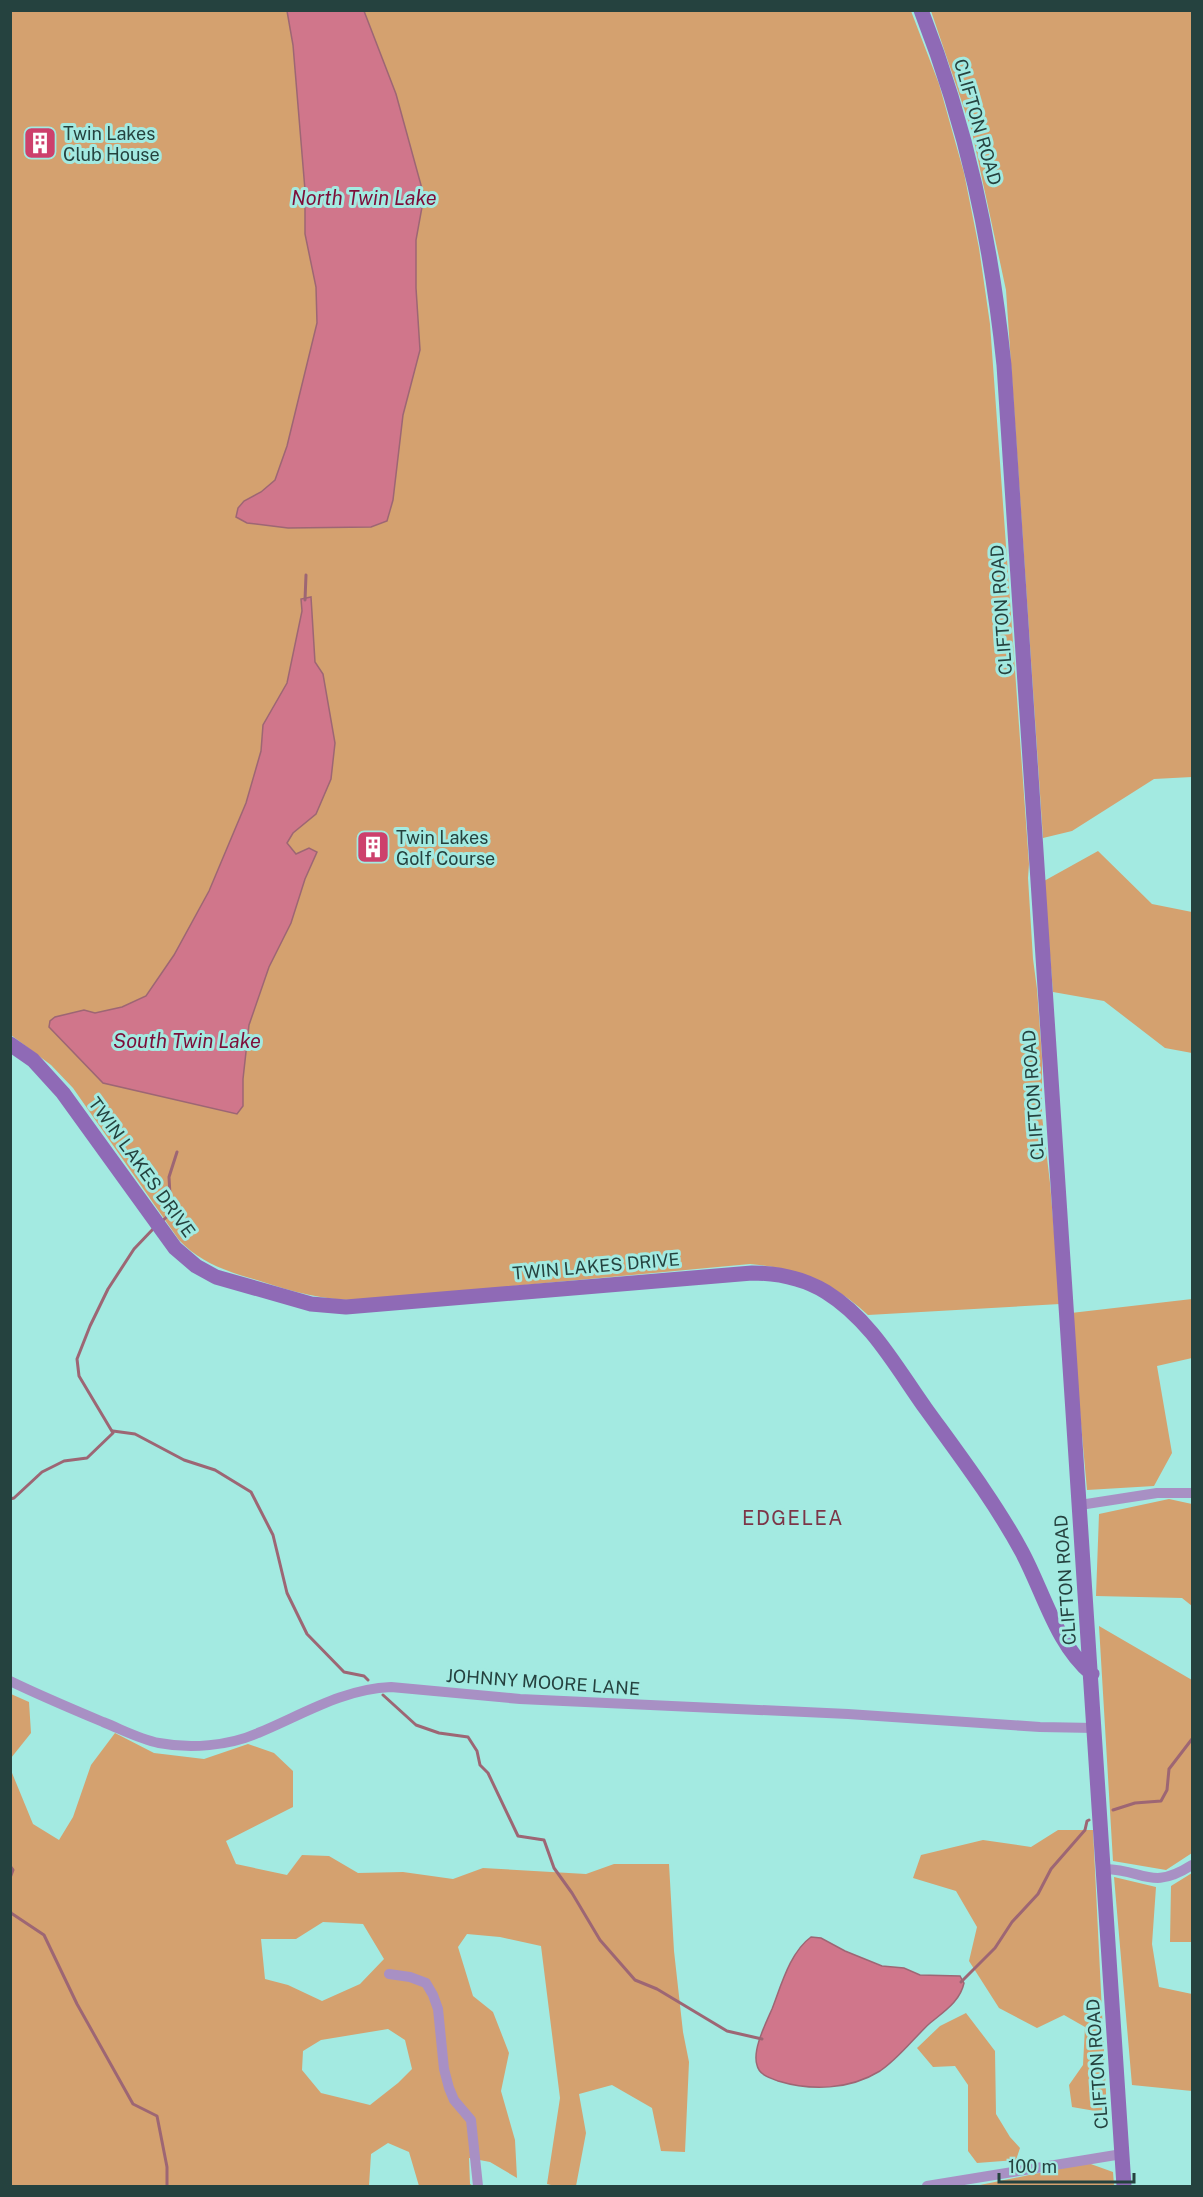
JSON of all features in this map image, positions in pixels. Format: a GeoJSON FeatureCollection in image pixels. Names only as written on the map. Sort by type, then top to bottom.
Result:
{"type":"FeatureCollection","features":[{"type":"Feature","properties":{"kind":"main road","name":"CLIFTON ROAD"},"geometry":{"type":"LineString","coordinates":[[921,10],[944,69],[967,147],[989,246],[1005,377],[1105,1869],[1124,2187]]}},
{"type":"Feature","properties":{"kind":"main road","name":"TWIN LAKES DRIVE"},"geometry":{"type":"LineString","coordinates":[[10,1044],[33,1060],[63,1093],[163,1233],[187,1259],[206,1272],[311,1304],[326,1306],[382,1305],[752,1273],[781,1274],[810,1284],[827,1293],[850,1311],[880,1342],[1001,1515],[1023,1554],[1071,1653],[1092,1674]]}},
{"type":"Feature","properties":{"kind":"street"},"geometry":{"type":"LineString","coordinates":[[1080,1505],[1157,1493],[1192,1492]]}},
{"type":"Feature","properties":{"kind":"street","name":"JOHNNY MOORE LANE"},"geometry":{"type":"LineString","coordinates":[[10,1681],[134,1735],[158,1743],[174,1744],[210,1744],[244,1738],[334,1699],[371,1689],[391,1687],[509,1698],[848,1714],[1040,1727],[1095,1728]]}},
{"type":"Feature","properties":{"kind":"street"},"geometry":{"type":"LineString","coordinates":[[1105,1869],[1118,1869],[1151,1879],[1159,1879],[1192,1865]]}},
{"type":"Feature","properties":{"kind":"street"},"geometry":{"type":"LineString","coordinates":[[389,1974],[410,1977],[426,1983],[433,1995],[438,2009],[444,2069],[449,2088],[454,2100],[471,2120],[478,2187]]}},
{"type":"Feature","properties":{"kind":"street"},"geometry":{"type":"LineString","coordinates":[[927,2187],[1122,2154]]}},
{"type":"Feature","properties":{"kind":"shaded area","name":"Twin Lakes Golf Course"},"geometry":{"type":"Polygon","coordinates":[[[10,11],[911,11],[939,84],[964,173],[979,248],[990,324],[1029,864],[1033,959],[1042,1057],[1042,1116],[1060,1304],[868,1315],[842,1294],[813,1279],[783,1269],[750,1264],[364,1300],[324,1298],[299,1293],[227,1270],[197,1255],[179,1240],[73,1088],[51,1065],[11,1035],[10,11]]]}},
{"type":"Feature","properties":{"kind":"shaded area"},"geometry":{"type":"Polygon","coordinates":[[[931,11],[1192,11],[1192,777],[1154,779],[1072,831],[1043,838],[1006,290],[972,132],[931,11]]]}},
{"type":"Feature","properties":{"kind":"shaded area"},"geometry":{"type":"Polygon","coordinates":[[[1098,851],[1152,904],[1192,912],[1192,1053],[1165,1048],[1104,1001],[1053,992],[1044,881],[1098,851]]]}},
{"type":"Feature","properties":{"kind":"shaded area"},"geometry":{"type":"Polygon","coordinates":[[[1192,1299],[1192,1358],[1157,1366],[1172,1453],[1154,1486],[1087,1490],[1071,1313],[1192,1299]]]}},
{"type":"Feature","properties":{"kind":"shaded area"},"geometry":{"type":"Polygon","coordinates":[[[1169,1499],[1192,1504],[1192,1606],[1182,1598],[1096,1596],[1099,1514],[1169,1499]]]}},
{"type":"Feature","properties":{"kind":"shaded area"},"geometry":{"type":"Polygon","coordinates":[[[1099,1626],[1192,1680],[1192,1853],[1166,1870],[1113,1861],[1099,1626]]]}},
{"type":"Feature","properties":{"kind":"shaded area"},"geometry":{"type":"Polygon","coordinates":[[[11,1694],[29,1702],[31,1733],[11,1758],[11,1694]]]}},
{"type":"Feature","properties":{"kind":"shaded area"},"geometry":{"type":"Polygon","coordinates":[[[115,1733],[154,1753],[204,1759],[248,1744],[274,1753],[293,1771],[293,1807],[226,1841],[236,1864],[287,1875],[302,1855],[329,1856],[358,1873],[403,1872],[453,1879],[483,1868],[586,1874],[614,1864],[669,1864],[674,1951],[683,2032],[689,2062],[685,2152],[661,2151],[652,2108],[612,2085],[579,2094],[586,2133],[576,2186],[547,2184],[560,2098],[541,1946],[500,1937],[467,1934],[458,1947],[473,1996],[493,2012],[509,2053],[501,2091],[515,2140],[517,2178],[490,2162],[469,2158],[470,2184],[473,2186],[419,2186],[409,2152],[388,2143],[371,2154],[369,2186],[11,2186],[10,1768],[33,1824],[59,1840],[73,1817],[91,1765],[115,1733]],[[323,1922],[296,1939],[261,1939],[265,1979],[288,1985],[322,2001],[360,1984],[384,1959],[363,1924],[323,1922]],[[388,2029],[321,2040],[303,2051],[302,2070],[321,2093],[370,2105],[412,2069],[405,2040],[388,2029]]]}},
{"type":"Feature","properties":{"kind":"shaded area"},"geometry":{"type":"Polygon","coordinates":[[[1058,1830],[1093,1830],[1107,2113],[1072,2107],[1069,2085],[1083,2065],[1085,2027],[1064,2015],[1037,2028],[999,2008],[969,1961],[977,1927],[956,1891],[913,1878],[921,1855],[983,1840],[1031,1847],[1058,1830]]]}},
{"type":"Feature","properties":{"kind":"shaded area"},"geometry":{"type":"Polygon","coordinates":[[[1192,1873],[1192,1942],[1170,1942],[1171,1886],[1192,1873]]]}},
{"type":"Feature","properties":{"kind":"shaded area"},"geometry":{"type":"Polygon","coordinates":[[[1114,1877],[1156,1887],[1152,1944],[1159,1987],[1192,1994],[1192,2091],[1132,2085],[1114,1877]]]}},
{"type":"Feature","properties":{"kind":"shaded area"},"geometry":{"type":"Polygon","coordinates":[[[966,2013],[995,2051],[996,2114],[1010,2137],[1020,2148],[1016,2160],[977,2163],[968,2151],[968,2085],[955,2066],[933,2067],[917,2048],[940,2026],[966,2013]]]}},
{"type":"Feature","properties":{"kind":"shaded area"},"geometry":{"type":"Polygon","coordinates":[[[1088,2163],[1113,2172],[1114,2186],[975,2186],[1088,2163]]]}},
{"type":"Feature","properties":{"kind":"water","name":"North Twin Lake"},"geometry":{"type":"Polygon","coordinates":[[[287,11],[364,11],[396,94],[424,196],[416,240],[420,350],[403,415],[393,500],[387,521],[371,527],[288,528],[247,523],[236,517],[238,508],[244,501],[261,492],[275,480],[287,446],[317,323],[316,287],[305,234],[305,190],[293,45],[287,11]]]}},
{"type":"Feature","properties":{"kind":"water","name":"South Twin Lake"},"geometry":{"type":"Polygon","coordinates":[[[311,597],[315,662],[323,674],[335,743],[331,779],[316,814],[293,833],[287,843],[296,854],[309,848],[317,852],[305,879],[291,923],[269,967],[249,1025],[243,1079],[243,1106],[237,1114],[103,1083],[49,1027],[50,1021],[55,1017],[84,1010],[95,1013],[122,1007],[146,996],[174,955],[209,891],[246,803],[261,751],[263,725],[287,683],[302,611],[301,599],[311,597]]]}},
{"type":"Feature","properties":{"kind":"water"},"geometry":{"type":"Polygon","coordinates":[[[811,1937],[821,1938],[845,1951],[882,1966],[904,1968],[920,1975],[960,1976],[964,1983],[962,1990],[950,2006],[893,2061],[868,2077],[830,2087],[804,2086],[778,2081],[765,2076],[760,2071],[756,2052],[787,1970],[797,1951],[811,1937]]]}},
{"type":"Feature","properties":{"kind":"waterway"},"geometry":{"type":"LineString","coordinates":[[305,600],[306,575]]}},
{"type":"Feature","properties":{"kind":"waterway"},"geometry":{"type":"LineString","coordinates":[[161,1222],[171,1213],[169,1177],[177,1152]]}},
{"type":"Feature","properties":{"kind":"waterway"},"geometry":{"type":"LineString","coordinates":[[10,1499],[14,1498],[42,1472],[64,1461],[87,1458],[113,1433],[79,1376],[77,1359],[108,1289],[134,1249],[154,1228]]}},
{"type":"Feature","properties":{"kind":"waterway"},"geometry":{"type":"LineString","coordinates":[[113,1431],[135,1434],[184,1460],[215,1470],[251,1492],[273,1535],[287,1593],[307,1634],[344,1672],[364,1676],[368,1680]]}},
{"type":"Feature","properties":{"kind":"waterway"},"geometry":{"type":"LineString","coordinates":[[383,1695],[416,1725],[439,1733],[468,1737],[477,1751],[480,1765],[488,1773],[518,1836],[544,1840],[554,1868],[600,1940],[635,1980],[657,1989],[727,2031],[762,2039]]}},
{"type":"Feature","properties":{"kind":"waterway"},"geometry":{"type":"LineString","coordinates":[[1113,1810],[1135,1803],[1161,1801],[1167,1790],[1169,1769],[1192,1739]]}},
{"type":"Feature","properties":{"kind":"waterway"},"geometry":{"type":"LineString","coordinates":[[961,1982],[995,1948],[1012,1922],[1038,1894],[1051,1869],[1085,1830],[1089,1820]]}},
{"type":"Feature","properties":{"kind":"waterway"},"geometry":{"type":"LineString","coordinates":[[10,1866],[13,1870],[10,1878]]}},
{"type":"Feature","properties":{"kind":"waterway"},"geometry":{"type":"LineString","coordinates":[[10,1909],[11,1913],[44,1935],[77,2004],[133,2104],[157,2116],[167,2167],[167,2186]]}},
{"type":"Feature","properties":{"kind":"place","name":"Twin Lakes Club House"},"geometry":{"type":"Point","coordinates":[40,143]}},
{"type":"Feature","properties":{"kind":"place","name":"Twin Lakes Golf Course"},"geometry":{"type":"Point","coordinates":[373,847]}},
{"type":"Feature","properties":{"kind":"district","name":"EDGELEA"},"geometry":{"type":"Point","coordinates":[793,1518]}}]}
